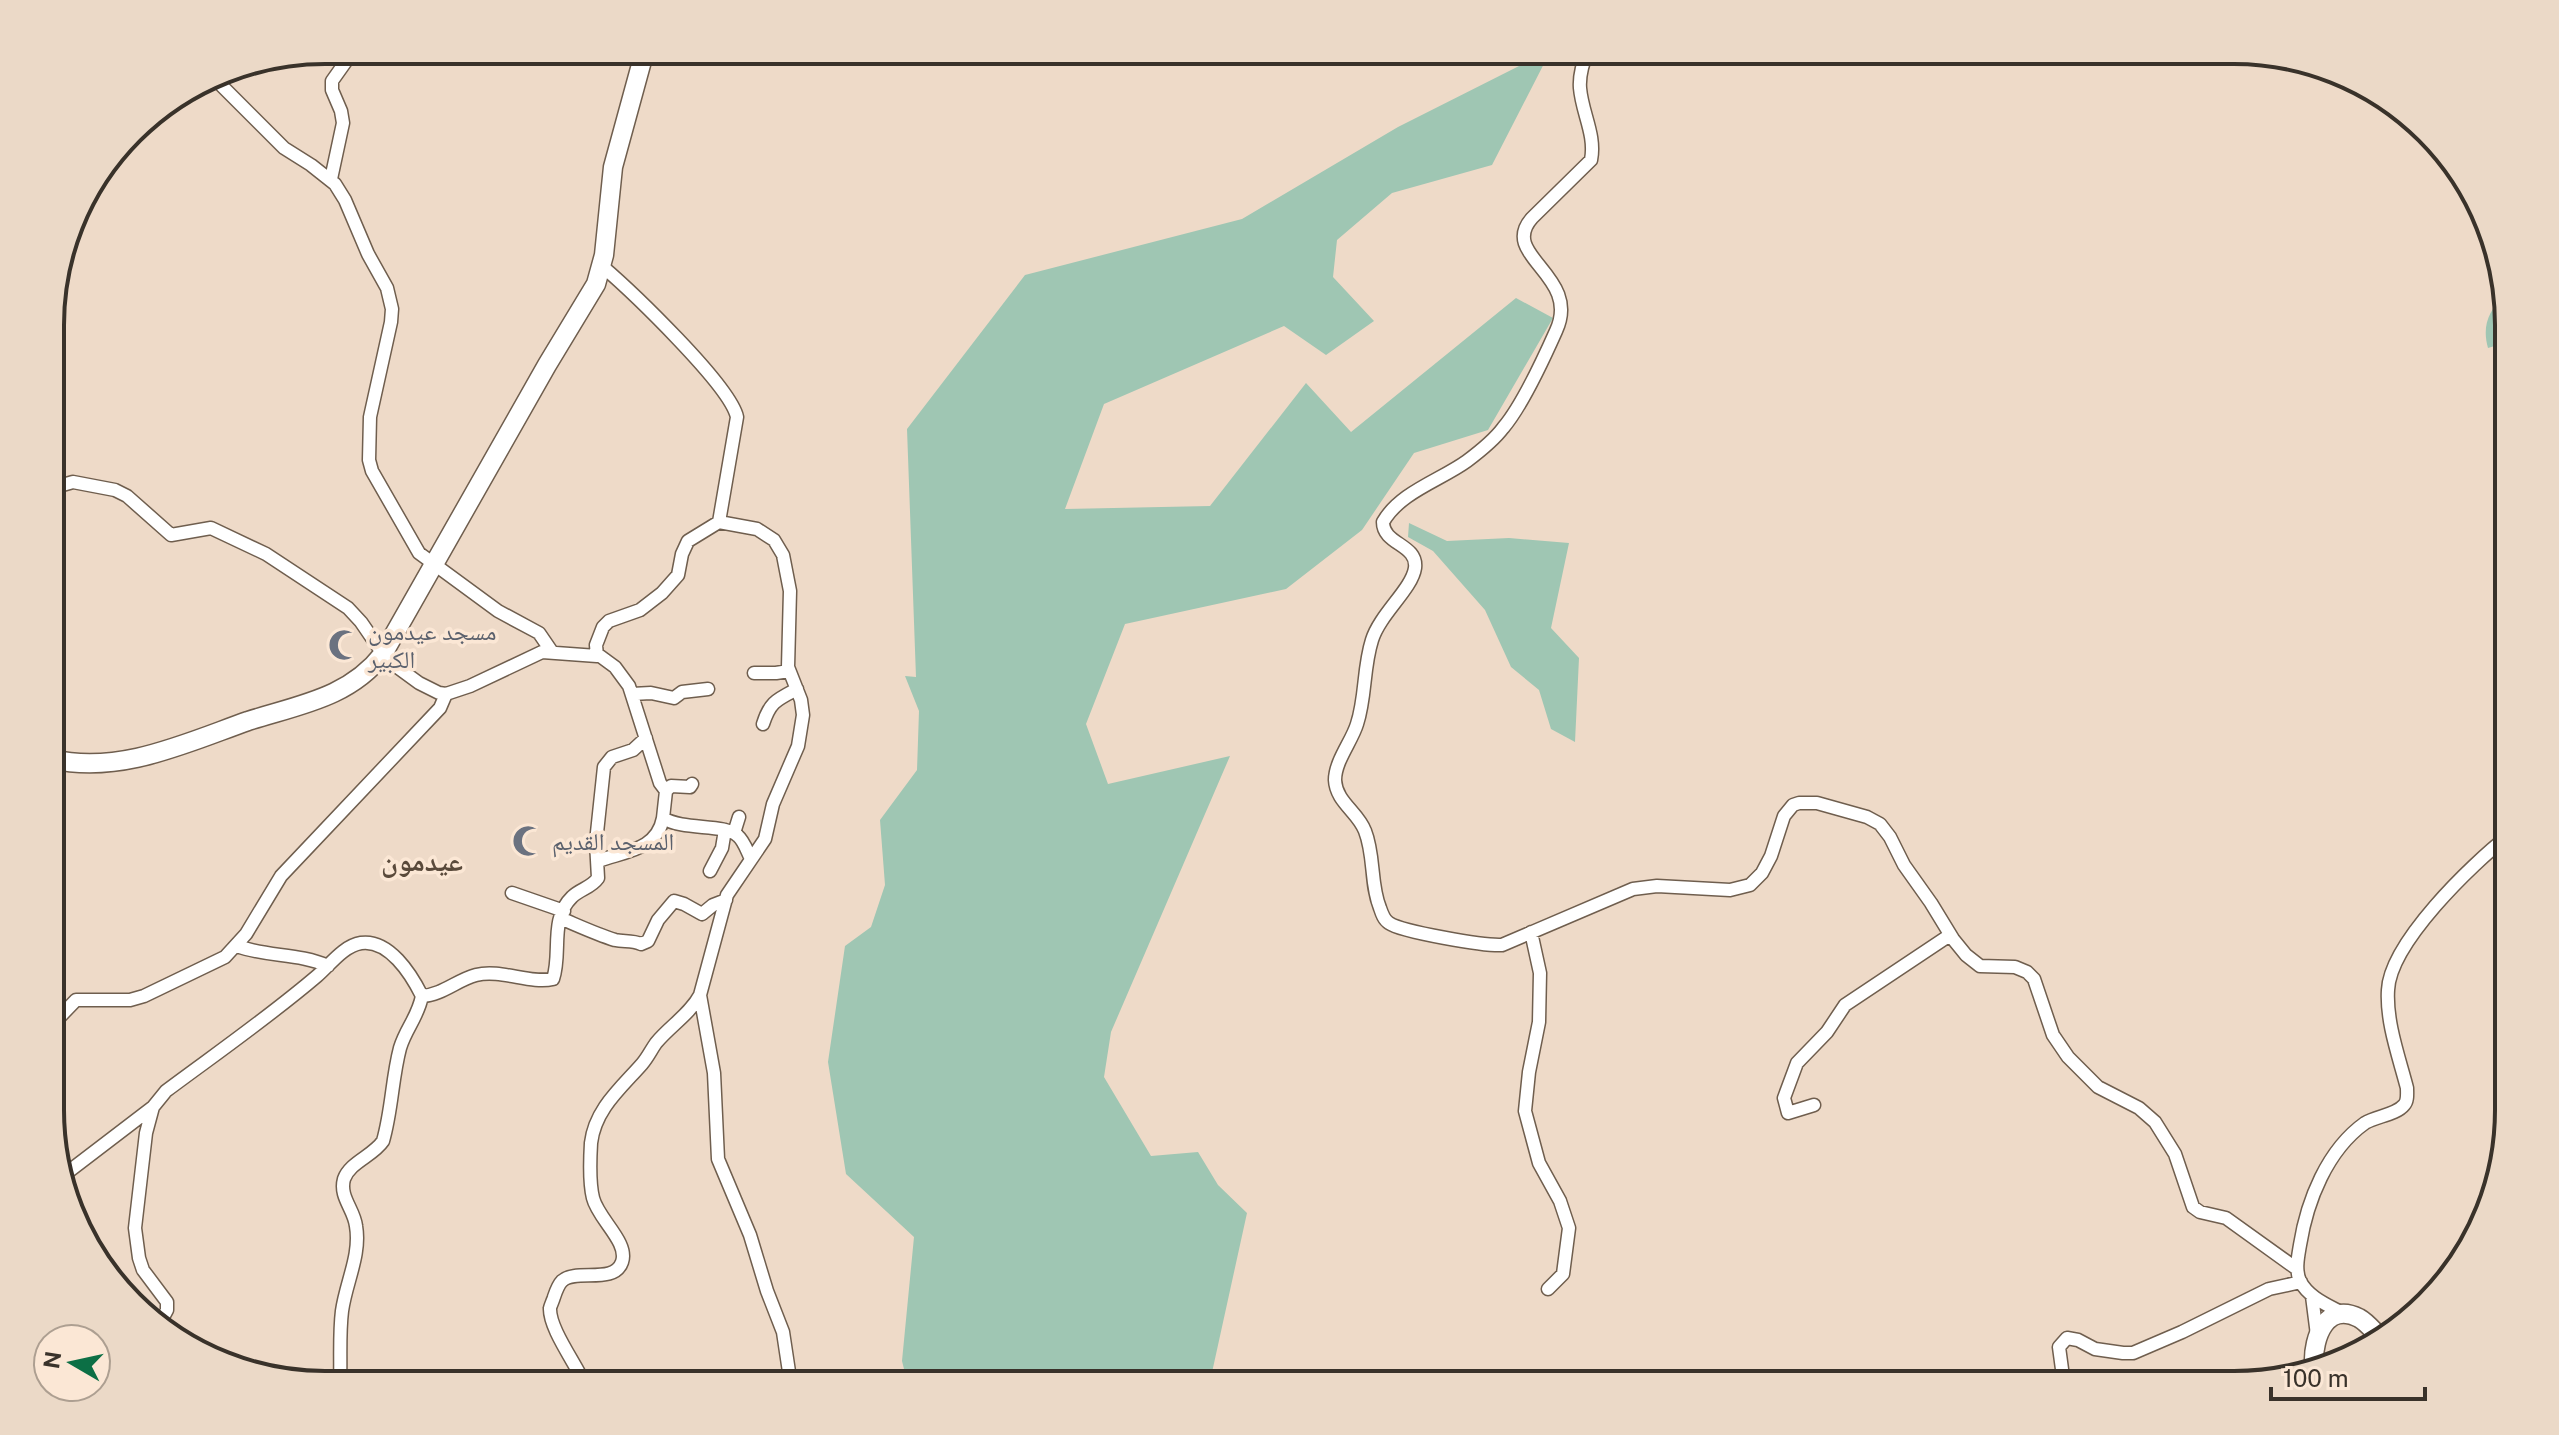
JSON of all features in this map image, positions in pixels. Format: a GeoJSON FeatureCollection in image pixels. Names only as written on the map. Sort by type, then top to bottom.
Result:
{"type":"FeatureCollection","features":[{"type":"Feature","properties":{"kind":"street"},"geometry":{"type":"LineString","coordinates":[[331,179],[343,123],[332,81],[344,64]]}},
{"type":"Feature","properties":{"kind":"street"},"geometry":{"type":"LineString","coordinates":[[64,760],[85,764],[127,760],[312,703],[360,679],[383,654],[547,365],[592,292],[602,266],[613,167],[641,64]]}},
{"type":"Feature","properties":{"kind":"street"},"geometry":{"type":"LineString","coordinates":[[1583,64],[1579,86],[1591,134],[1591,160],[1532,218],[1522,238],[1526,249],[1559,293],[1562,308],[1559,325],[1503,429],[1468,460],[1395,506],[1383,522],[1387,536],[1412,555],[1415,566],[1410,581],[1375,631],[1366,662],[1358,722],[1336,774],[1338,794],[1365,831],[1372,857],[1376,899],[1385,920],[1411,931],[1495,945],[1512,941],[1618,894],[1644,886],[1730,890],[1750,885],[1762,873],[1784,816],[1793,805],[1805,802],[1867,817],[1880,824],[1890,837],[1904,865],[1966,955],[1980,966],[2015,967],[2030,974],[2053,1035],[2068,1057],[2098,1087],[2147,1113],[2175,1154],[2193,1207],[2200,1212],[2226,1218],[2299,1276],[2312,1296],[2317,1335],[2315,1358]]}},
{"type":"Feature","properties":{"kind":"street"},"geometry":{"type":"LineString","coordinates":[[222,86],[284,148],[331,179],[351,211],[368,254],[387,288],[392,309],[389,339],[370,417],[369,460],[409,538],[419,553],[434,566],[498,611],[539,633],[552,652]]}},
{"type":"Feature","properties":{"kind":"street"},"geometry":{"type":"LineString","coordinates":[[602,266],[650,311],[733,405],[737,417],[719,522]]}},
{"type":"Feature","properties":{"kind":"street"},"geometry":{"type":"LineString","coordinates":[[64,485],[73,482],[102,486],[127,496],[171,535],[211,528],[254,547],[348,608],[383,654],[419,683],[439,693],[446,694],[490,678],[542,652],[600,656],[615,667],[632,694],[660,783],[666,791]]}},
{"type":"Feature","properties":{"kind":"street"},"geometry":{"type":"LineString","coordinates":[[577,1371],[560,1338],[550,1308],[559,1282],[570,1276],[609,1273],[623,1261],[617,1236],[607,1226],[593,1199],[591,1143],[597,1119],[655,1044],[693,1007],[700,995],[726,900],[732,886],[765,839],[773,804],[801,736],[801,700],[789,671],[790,591],[783,555],[774,540],[757,529],[719,522],[688,541],[678,575],[662,593],[640,610],[609,621],[603,627],[596,645],[597,656]]}},
{"type":"Feature","properties":{"kind":"street"},"geometry":{"type":"LineString","coordinates":[[754,673],[789,671]]}},
{"type":"Feature","properties":{"kind":"street"},"geometry":{"type":"LineString","coordinates":[[632,694],[651,693],[674,698],[682,692],[708,689]]}},
{"type":"Feature","properties":{"kind":"street"},"geometry":{"type":"LineString","coordinates":[[763,724],[773,702],[797,689]]}},
{"type":"Feature","properties":{"kind":"street"},"geometry":{"type":"LineString","coordinates":[[64,1012],[76,1000],[125,1000],[144,996],[217,961],[237,946],[281,876],[440,708],[446,694]]}},
{"type":"Feature","properties":{"kind":"street"},"geometry":{"type":"LineString","coordinates":[[422,996],[476,975],[510,974],[553,979],[562,915],[571,897],[595,883],[599,871],[596,842],[604,767],[612,757],[633,750],[646,738]]}},
{"type":"Feature","properties":{"kind":"street"},"geometry":{"type":"LineString","coordinates":[[598,861],[650,843],[659,832],[666,791],[671,786],[690,787],[692,784]]}},
{"type":"Feature","properties":{"kind":"street"},"geometry":{"type":"LineString","coordinates":[[710,871],[739,817]]}},
{"type":"Feature","properties":{"kind":"street"},"geometry":{"type":"LineString","coordinates":[[663,818],[686,827],[729,832],[741,840],[751,859]]}},
{"type":"Feature","properties":{"kind":"street"},"geometry":{"type":"LineString","coordinates":[[2299,1276],[2302,1233],[2320,1179],[2356,1131],[2366,1123],[2403,1107],[2407,1101],[2388,997],[2398,956],[2431,911],[2494,850]]}},
{"type":"Feature","properties":{"kind":"street"},"geometry":{"type":"LineString","coordinates":[[512,893],[562,915],[587,931],[641,944],[648,941],[658,920],[674,901],[702,914],[726,900]]}},
{"type":"Feature","properties":{"kind":"street"},"geometry":{"type":"LineString","coordinates":[[1531,932],[1540,973],[1539,1022],[1525,1111],[1539,1163],[1560,1201],[1569,1228],[1563,1274],[1548,1289]]}},
{"type":"Feature","properties":{"kind":"street"},"geometry":{"type":"LineString","coordinates":[[1814,1105],[1788,1113],[1784,1098],[1797,1063],[1827,1032],[1845,1005],[1950,935]]}},
{"type":"Feature","properties":{"kind":"street"},"geometry":{"type":"LineString","coordinates":[[71,1169],[351,946],[374,944],[397,958],[422,996],[417,1016],[405,1034],[399,1052],[383,1141],[350,1169],[343,1184],[345,1198],[354,1217],[357,1241],[342,1313],[340,1371]]}},
{"type":"Feature","properties":{"kind":"street"},"geometry":{"type":"LineString","coordinates":[[237,946],[301,956],[328,966]]}},
{"type":"Feature","properties":{"kind":"street"},"geometry":{"type":"LineString","coordinates":[[700,995],[714,1073],[718,1159],[750,1235],[783,1332],[789,1371]]}},
{"type":"Feature","properties":{"kind":"street"},"geometry":{"type":"LineString","coordinates":[[153,1107],[142,1160],[135,1228],[143,1270],[167,1302],[164,1315]]}},
{"type":"Feature","properties":{"kind":"street"},"geometry":{"type":"LineString","coordinates":[[2063,1370],[2059,1352],[2061,1343],[2067,1338],[2095,1349],[2133,1353],[2299,1276]]}},
{"type":"Feature","properties":{"kind":"street"},"geometry":{"type":"LineString","coordinates":[[2312,1296],[2361,1319],[2373,1330]]}},
{"type":"Feature","properties":{"kind":"street"},"geometry":{"type":"LineString","coordinates":[[2317,1335],[2327,1320],[2347,1315]]}},
{"type":"Feature","properties":{"kind":"green space"},"geometry":{"type":"Polygon","coordinates":[[[1523,64],[1544,64],[1492,165],[1392,193],[1337,240],[1333,277],[1374,321],[1326,355],[1284,326],[1104,404],[1065,509],[1210,506],[1306,383],[1351,432],[1516,298],[1553,318],[1488,430],[1414,453],[1362,530],[1286,589],[1125,624],[1086,724],[1108,784],[1230,756],[1111,1032],[1104,1077],[1151,1156],[1198,1152],[1218,1185],[1247,1213],[1212,1371],[904,1371],[902,1361],[914,1237],[846,1174],[828,1062],[845,946],[871,927],[885,885],[880,820],[917,770],[919,711],[905,676],[916,677],[907,429],[1025,275],[1242,219],[1398,127],[1523,64]]]}},
{"type":"Feature","properties":{"kind":"green space"},"geometry":{"type":"Polygon","coordinates":[[[2494,307],[2494,346],[2488,348],[2486,333],[2494,307]]]}},
{"type":"Feature","properties":{"kind":"green space"},"geometry":{"type":"Polygon","coordinates":[[[1409,523],[1447,541],[1509,538],[1569,543],[1551,628],[1579,658],[1575,742],[1551,729],[1539,690],[1511,667],[1485,610],[1433,551],[1408,537],[1409,523]]]}},
{"type":"Feature","properties":{"kind":"place","name":"مسجد عيدمون الكبير"},"geometry":{"type":"Point","coordinates":[344,645]}},
{"type":"Feature","properties":{"kind":"place","name":"المسجد القديم"},"geometry":{"type":"Point","coordinates":[528,841]}},
{"type":"Feature","properties":{"kind":"district","name":"عيدمون"},"geometry":{"type":"Point","coordinates":[422,860]}}]}
